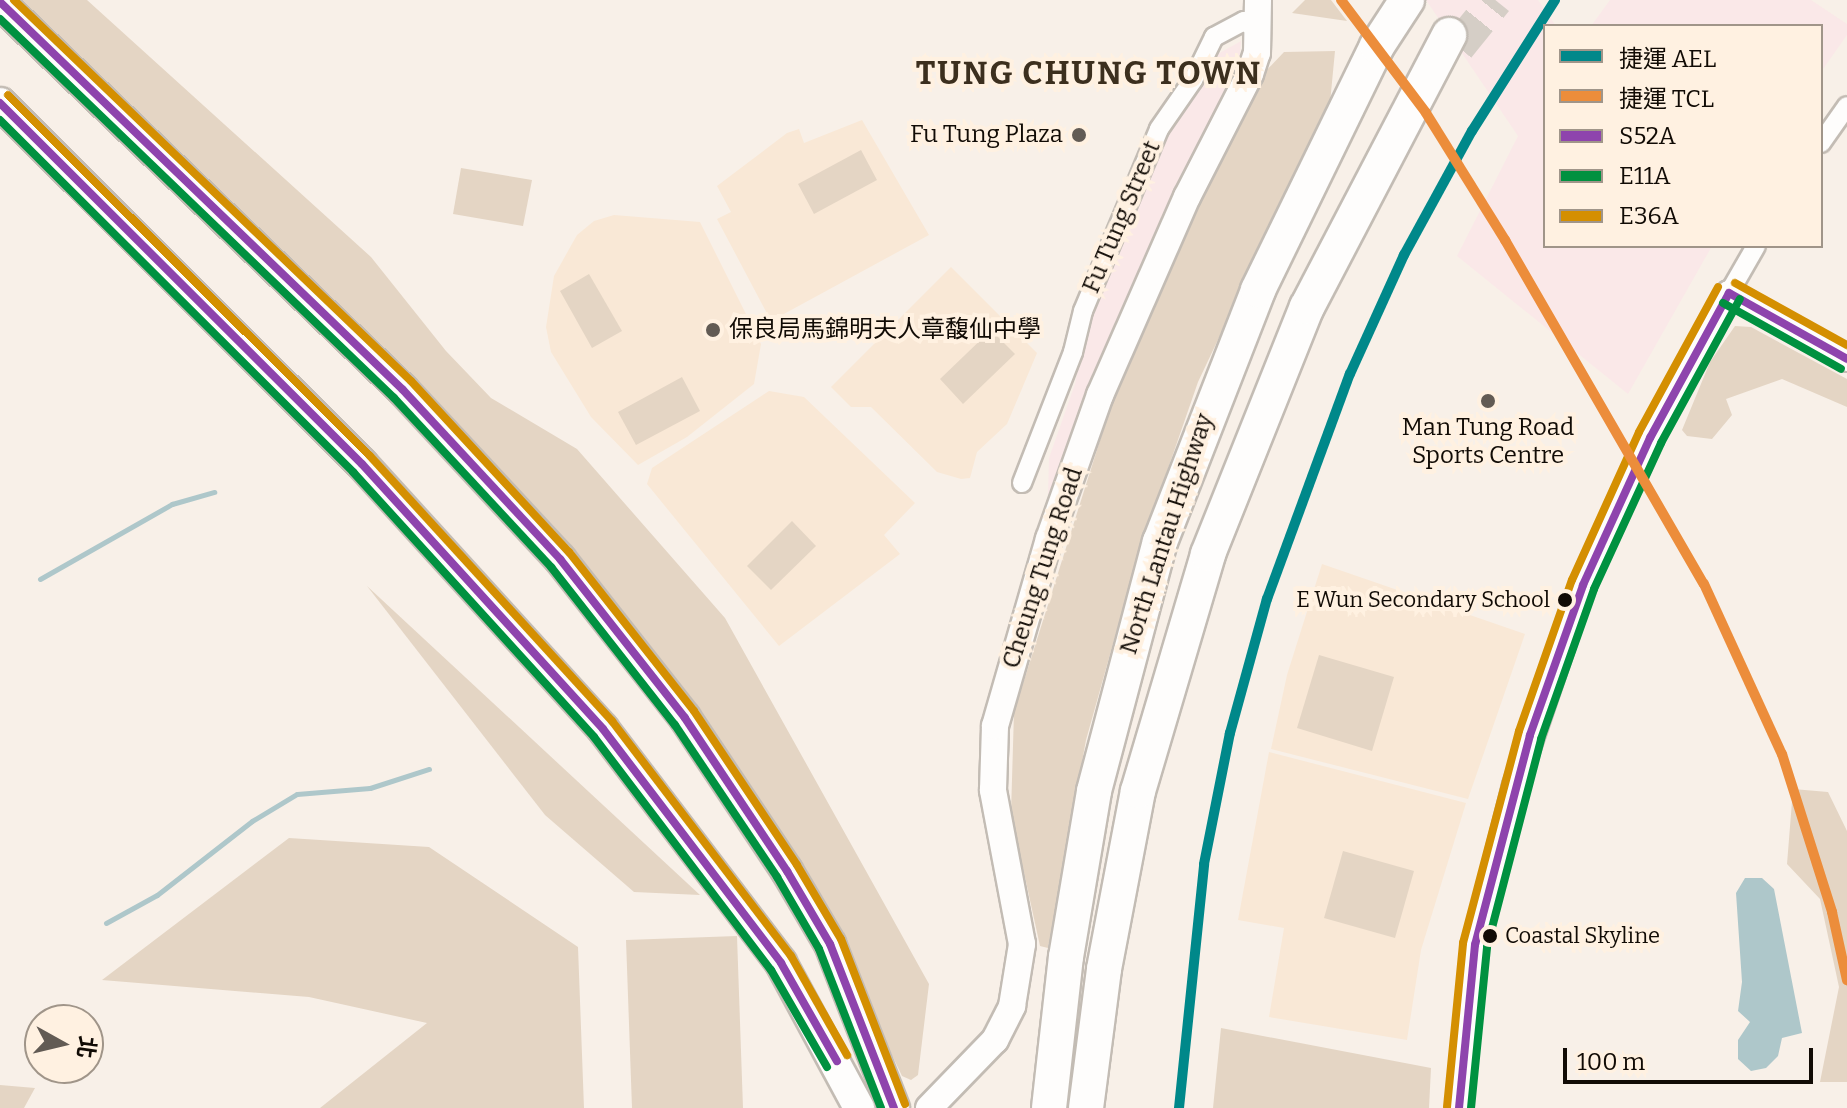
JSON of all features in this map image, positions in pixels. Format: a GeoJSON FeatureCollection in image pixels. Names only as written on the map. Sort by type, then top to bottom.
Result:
{"type":"FeatureCollection","features":[{"type":"Feature","properties":{"kind":"highway","name":"North Lantau Highway"},"geometry":{"type":"LineString","coordinates":[[1049,1108],[1066,957],[1094,791],[1160,542],[1258,290],[1377,46],[1407,0]]}},
{"type":"Feature","properties":{"kind":"highway","name":"North Lantau Highway"},"geometry":{"type":"LineString","coordinates":[[1086,1108],[1104,969],[1135,805],[1194,597],[1258,419],[1307,307],[1403,119],[1453,41]]}},
{"type":"Feature","properties":{"kind":"main road"},"geometry":{"type":"LineString","coordinates":[[1258,0],[1259,31]]}},
{"type":"Feature","properties":{"kind":"main road"},"geometry":{"type":"LineString","coordinates":[[0,3],[403,390],[560,559],[693,729],[787,871],[830,944],[894,1108]]}},
{"type":"Feature","properties":{"kind":"main road","name":"Cheung Tung Road"},"geometry":{"type":"LineString","coordinates":[[929,1108],[995,1040],[1018,987],[1020,923],[993,790],[992,754],[1049,539],[1100,395],[1156,267],[1244,91],[1259,31]]}},
{"type":"Feature","properties":{"kind":"main road"},"geometry":{"type":"LineString","coordinates":[[0,103],[362,464],[603,729],[781,963],[859,1108]]}},
{"type":"Feature","properties":{"kind":"street","name":"Fu Tung Street"},"geometry":{"type":"LineString","coordinates":[[1022,483],[1073,352],[1083,311],[1159,129],[1193,80],[1214,37],[1244,21],[1259,31]]}},
{"type":"Feature","properties":{"kind":"street"},"geometry":{"type":"LineString","coordinates":[[1823,140],[1847,106]]}},
{"type":"Feature","properties":{"kind":"street"},"geometry":{"type":"LineString","coordinates":[[1459,1108],[1475,945],[1530,735],[1583,585],[1650,438],[1755,248]]}},
{"type":"Feature","properties":{"kind":"street"},"geometry":{"type":"LineString","coordinates":[[1729,293],[1847,359]]}},
{"type":"Feature","properties":{"kind":"shaded area"},"geometry":{"type":"Polygon","coordinates":[[[6,0],[87,0],[371,257],[446,351],[491,398],[577,449],[725,618],[929,984],[918,1075],[911,1080],[902,1076],[799,862],[723,750],[593,587],[6,0]]]}},
{"type":"Feature","properties":{"kind":"shaded area"},"geometry":{"type":"Polygon","coordinates":[[[1305,0],[1331,0],[1347,21],[1292,13],[1305,0]]]}},
{"type":"Feature","properties":{"kind":"shaded area"},"geometry":{"type":"Polygon","coordinates":[[[1426,0],[1538,0],[1555,24],[1543,24],[1543,248],[1711,248],[1628,394],[1457,256],[1518,136],[1426,0]]]}},
{"type":"Feature","properties":{"kind":"shaded area"},"geometry":{"type":"Polygon","coordinates":[[[1610,0],[1811,0],[1847,24],[1847,35],[1823,69],[1823,24],[1592,24],[1610,0]]]}},
{"type":"Feature","properties":{"kind":"shaded area"},"geometry":{"type":"Polygon","coordinates":[[[1241,41],[1239,67],[1195,151],[1105,360],[1057,488],[1048,495],[1049,458],[1075,384],[1088,317],[1168,131],[1218,54],[1241,41]]]}},
{"type":"Feature","properties":{"kind":"shaded area"},"geometry":{"type":"Polygon","coordinates":[[[1335,51],[1330,103],[1198,382],[1137,558],[1086,740],[1048,948],[1040,946],[1011,813],[1014,712],[1109,412],[1183,234],[1264,73],[1284,52],[1335,51]]]}},
{"type":"Feature","properties":{"kind":"shaded area"},"geometry":{"type":"Polygon","coordinates":[[[862,120],[929,235],[771,321],[717,219],[731,212],[717,186],[787,133],[799,129],[804,143],[862,120]]]}},
{"type":"Feature","properties":{"kind":"shaded area"},"geometry":{"type":"Polygon","coordinates":[[[861,150],[877,180],[814,214],[798,184],[861,150]]]}},
{"type":"Feature","properties":{"kind":"shaded area"},"geometry":{"type":"Polygon","coordinates":[[[461,168],[532,180],[523,226],[453,214],[461,168]]]}},
{"type":"Feature","properties":{"kind":"shaded area"},"geometry":{"type":"Polygon","coordinates":[[[614,215],[700,222],[761,344],[754,384],[687,437],[638,465],[591,417],[551,352],[546,327],[554,276],[577,235],[594,221],[614,215]]]}},
{"type":"Feature","properties":{"kind":"shaded area"},"geometry":{"type":"Polygon","coordinates":[[[951,267],[1037,353],[1007,424],[977,452],[970,478],[961,479],[937,472],[871,407],[851,407],[831,387],[951,267]]]}},
{"type":"Feature","properties":{"kind":"shaded area"},"geometry":{"type":"Polygon","coordinates":[[[589,274],[622,331],[592,348],[560,291],[589,274]]]}},
{"type":"Feature","properties":{"kind":"shaded area"},"geometry":{"type":"Polygon","coordinates":[[[1735,326],[1751,327],[1847,379],[1847,407],[1782,379],[1726,399],[1732,415],[1712,439],[1687,436],[1682,430],[1710,362],[1735,326]]]}},
{"type":"Feature","properties":{"kind":"shaded area"},"geometry":{"type":"Polygon","coordinates":[[[991,330],[1015,354],[963,404],[940,379],[991,330]]]}},
{"type":"Feature","properties":{"kind":"shaded area"},"geometry":{"type":"Polygon","coordinates":[[[682,377],[700,411],[636,445],[618,412],[682,377]]]}},
{"type":"Feature","properties":{"kind":"shaded area"},"geometry":{"type":"Polygon","coordinates":[[[769,391],[804,397],[915,503],[884,535],[900,554],[779,646],[647,484],[652,468],[769,391]]]}},
{"type":"Feature","properties":{"kind":"shaded area"},"geometry":{"type":"Polygon","coordinates":[[[792,521],[816,546],[771,590],[747,566],[792,521]]]}},
{"type":"Feature","properties":{"kind":"shaded area"},"geometry":{"type":"Polygon","coordinates":[[[1322,564],[1525,634],[1468,799],[1271,749],[1287,675],[1322,564]]]}},
{"type":"Feature","properties":{"kind":"shaded area"},"geometry":{"type":"Polygon","coordinates":[[[367,586],[700,895],[634,892],[545,815],[367,586]]]}},
{"type":"Feature","properties":{"kind":"shaded area"},"geometry":{"type":"Polygon","coordinates":[[[1319,655],[1394,677],[1372,751],[1297,728],[1319,655]]]}},
{"type":"Feature","properties":{"kind":"shaded area"},"geometry":{"type":"Polygon","coordinates":[[[1269,752],[1466,803],[1421,950],[1407,1040],[1269,1017],[1284,928],[1238,920],[1269,752]]]}},
{"type":"Feature","properties":{"kind":"shaded area"},"geometry":{"type":"Polygon","coordinates":[[[1793,789],[1828,792],[1847,831],[1847,1082],[1820,1082],[1839,987],[1820,899],[1787,864],[1793,789]]]}},
{"type":"Feature","properties":{"kind":"shaded area"},"geometry":{"type":"Polygon","coordinates":[[[289,838],[429,847],[578,947],[584,1108],[320,1108],[427,1023],[309,997],[102,980],[289,838]]]}},
{"type":"Feature","properties":{"kind":"shaded area"},"geometry":{"type":"Polygon","coordinates":[[[1343,851],[1414,871],[1395,938],[1324,918],[1343,851]]]}},
{"type":"Feature","properties":{"kind":"shaded area"},"geometry":{"type":"Polygon","coordinates":[[[737,936],[743,1108],[632,1108],[626,940],[737,936]]]}},
{"type":"Feature","properties":{"kind":"shaded area"},"geometry":{"type":"Polygon","coordinates":[[[1221,1028],[1431,1068],[1429,1108],[1213,1108],[1221,1028]]]}},
{"type":"Feature","properties":{"kind":"shaded area"},"geometry":{"type":"Polygon","coordinates":[[[0,1085],[35,1088],[24,1108],[0,1108],[0,1085]]]}},
{"type":"Feature","properties":{"kind":"water"},"geometry":{"type":"Polygon","coordinates":[[[1745,878],[1762,878],[1774,889],[1802,1033],[1782,1038],[1778,1056],[1766,1068],[1751,1071],[1738,1059],[1738,1040],[1750,1022],[1738,1011],[1742,982],[1736,893],[1745,878]]]}},
{"type":"Feature","properties":{"kind":"waterway"},"geometry":{"type":"LineString","coordinates":[[40,579],[172,504],[214,492]]}},
{"type":"Feature","properties":{"kind":"waterway"},"geometry":{"type":"LineString","coordinates":[[106,923],[157,895],[252,821],[297,794],[370,788],[429,769]]}},
{"type":"Feature","properties":{"kind":"tunnel"},"geometry":{"type":"LineString","coordinates":[[1458,47],[1496,0]]}},
{"type":"Feature","properties":{"kind":"metro line","name":"TCL"},"geometry":{"type":"LineString","coordinates":[[1341,0],[1426,113],[1505,240],[1704,584],[1782,754],[1832,912],[1847,980]]}},
{"type":"Feature","properties":{"kind":"metro line","name":"AEL"},"geometry":{"type":"LineString","coordinates":[[1179,1108],[1204,864],[1230,733],[1267,599],[1350,374],[1404,255],[1472,131],[1555,0]]}},
{"type":"Feature","properties":{"kind":"transit line","name":"E36A"},"geometry":{"type":"LineString","coordinates":[[14,0],[411,381],[569,552],[694,711],[797,865],[841,939],[905,1104]]}},
{"type":"Feature","properties":{"kind":"transit line","name":"S52A"},"geometry":{"type":"LineString","coordinates":[[0,2],[403,390],[560,559],[685,718],[787,871],[830,944],[894,1108]]}},
{"type":"Feature","properties":{"kind":"transit line","name":"E11A"},"geometry":{"type":"LineString","coordinates":[[0,19],[394,398],[551,567],[675,725],[777,877],[819,949],[881,1108]]}},
{"type":"Feature","properties":{"kind":"transit line","name":"E36A"},"geometry":{"type":"LineString","coordinates":[[8,95],[370,456],[612,721],[791,956],[847,1055]]}},
{"type":"Feature","properties":{"kind":"transit line","name":"S52A"},"geometry":{"type":"LineString","coordinates":[[0,103],[362,464],[603,729],[781,963],[837,1061]]}},
{"type":"Feature","properties":{"kind":"transit line","name":"E11A"},"geometry":{"type":"LineString","coordinates":[[0,120],[353,472],[594,737],[771,970],[827,1067]]}},
{"type":"Feature","properties":{"kind":"transit line","name":"E36A"},"geometry":{"type":"LineString","coordinates":[[1735,283],[1847,345]]}},
{"type":"Feature","properties":{"kind":"transit line","name":"E36A"},"geometry":{"type":"LineString","coordinates":[[1447,1107],[1463,943],[1519,731],[1572,580],[1639,432],[1718,287]]}},
{"type":"Feature","properties":{"kind":"transit line","name":"S52A"},"geometry":{"type":"LineString","coordinates":[[1729,293],[1847,359]]}},
{"type":"Feature","properties":{"kind":"transit line","name":"S52A"},"geometry":{"type":"LineString","coordinates":[[1459,1108],[1475,945],[1530,735],[1583,585],[1650,438],[1729,293]]}},
{"type":"Feature","properties":{"kind":"transit line","name":"E11A"},"geometry":{"type":"LineString","coordinates":[[1471,1108],[1487,947],[1541,739],[1594,589],[1661,443],[1740,299]]}},
{"type":"Feature","properties":{"kind":"transit line","name":"E11A"},"geometry":{"type":"LineString","coordinates":[[1723,303],[1841,369]]}},
{"type":"Feature","properties":{"kind":"place","name":"Fu Tung Plaza"},"geometry":{"type":"Point","coordinates":[1079,135]}},
{"type":"Feature","properties":{"kind":"place","name":"保良局馬錦明夫人章馥仙中學"},"geometry":{"type":"Point","coordinates":[713,330]}},
{"type":"Feature","properties":{"kind":"place","name":"Man Tung Road Sports Centre"},"geometry":{"type":"Point","coordinates":[1488,401]}},
{"type":"Feature","properties":{"kind":"place","name":"E Wun Secondary School"},"geometry":{"type":"Point","coordinates":[1565,600]}},
{"type":"Feature","properties":{"kind":"place","name":"Coastal Skyline"},"geometry":{"type":"Point","coordinates":[1490,936]}},
{"type":"Feature","properties":{"kind":"district","name":"TUNG CHUNG TOWN"},"geometry":{"type":"Point","coordinates":[1089,73]}}]}
